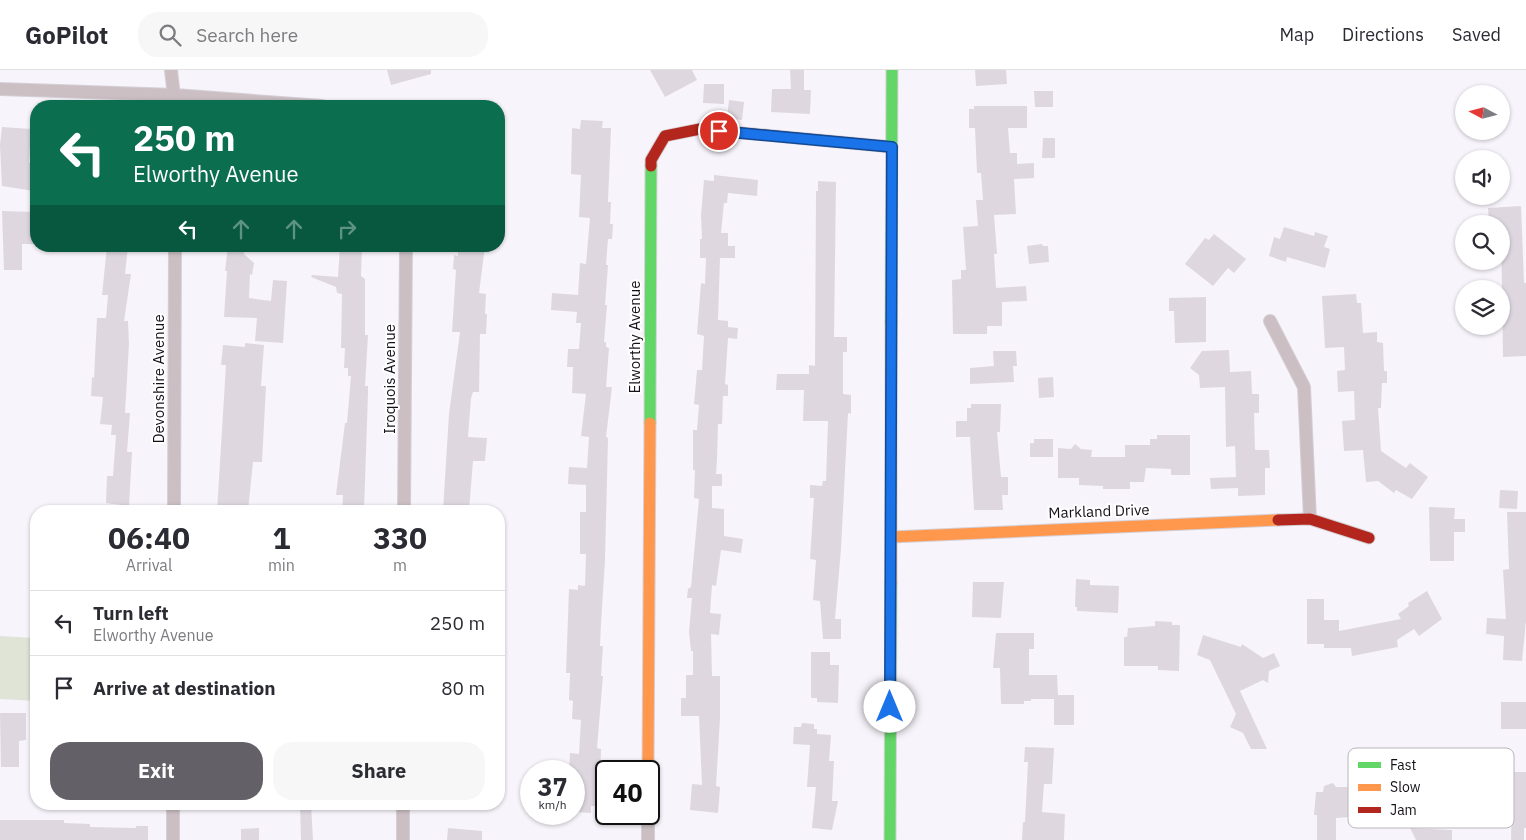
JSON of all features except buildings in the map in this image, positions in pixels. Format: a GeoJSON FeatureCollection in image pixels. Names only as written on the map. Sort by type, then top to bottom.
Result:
{"type":"FeatureCollection","features":[{"type":"Feature","properties":{"kind":"street"},"geometry":{"type":"LineString","coordinates":[[171,70],[175,100]]}},
{"type":"Feature","properties":{"kind":"street"},"geometry":{"type":"LineString","coordinates":[[890,840],[892,70]]}},
{"type":"Feature","properties":{"kind":"street"},"geometry":{"type":"LineString","coordinates":[[0,89],[160,100]]}},
{"type":"Feature","properties":{"kind":"street","name":"Elworthy Avenue"},"geometry":{"type":"LineString","coordinates":[[648,760],[651,160],[665,136],[700,129],[892,147]]}},
{"type":"Feature","properties":{"kind":"street","name":"Devonshire Avenue"},"geometry":{"type":"LineString","coordinates":[[174,505],[175,252]]}},
{"type":"Feature","properties":{"kind":"street","name":"Iroquois Avenue"},"geometry":{"type":"LineString","coordinates":[[404,505],[406,252]]}},
{"type":"Feature","properties":{"kind":"street"},"geometry":{"type":"LineString","coordinates":[[1270,321],[1304,387],[1310,518]]}},
{"type":"Feature","properties":{"kind":"street","name":"Markland Drive"},"geometry":{"type":"LineString","coordinates":[[891,537],[1310,518],[1369,538]]}},
{"type":"Feature","properties":{"kind":"street"},"geometry":{"type":"LineString","coordinates":[[173,810],[173,840]]}},
{"type":"Feature","properties":{"kind":"street"},"geometry":{"type":"LineString","coordinates":[[403,810],[403,840]]}},
{"type":"Feature","properties":{"kind":"street"},"geometry":{"type":"LineString","coordinates":[[648,825],[648,840]]}},
{"type":"Feature","properties":{"kind":"shaded area"},"geometry":{"type":"Polygon","coordinates":[[[0,636],[30,638],[30,701],[0,699],[0,636]]]}},
{"type":"Feature","properties":{"kind":"traffic: fast"},"geometry":{"type":"LineString","coordinates":[[891,322],[892,70]]}},
{"type":"Feature","properties":{"kind":"traffic: fast"},"geometry":{"type":"LineString","coordinates":[[650,423],[651,166]]}},
{"type":"Feature","properties":{"kind":"traffic: fast"},"geometry":{"type":"LineString","coordinates":[[890,840],[891,583]]}},
{"type":"Feature","properties":{"kind":"traffic: slow"},"geometry":{"type":"LineString","coordinates":[[891,322],[891,583]]}},
{"type":"Feature","properties":{"kind":"traffic: slow"},"geometry":{"type":"LineString","coordinates":[[648,760],[650,423]]}},
{"type":"Feature","properties":{"kind":"traffic: slow"},"geometry":{"type":"LineString","coordinates":[[891,537],[1278,520]]}},
{"type":"Feature","properties":{"kind":"traffic: jam"},"geometry":{"type":"LineString","coordinates":[[651,166],[651,160],[665,136],[700,129],[892,147]]}},
{"type":"Feature","properties":{"kind":"traffic: jam"},"geometry":{"type":"LineString","coordinates":[[1278,520],[1310,519],[1369,538]]}},
{"type":"Feature","properties":{"kind":"route"},"geometry":{"type":"LineString","coordinates":[[719,131],[892,147],[890,707]]}}]}
